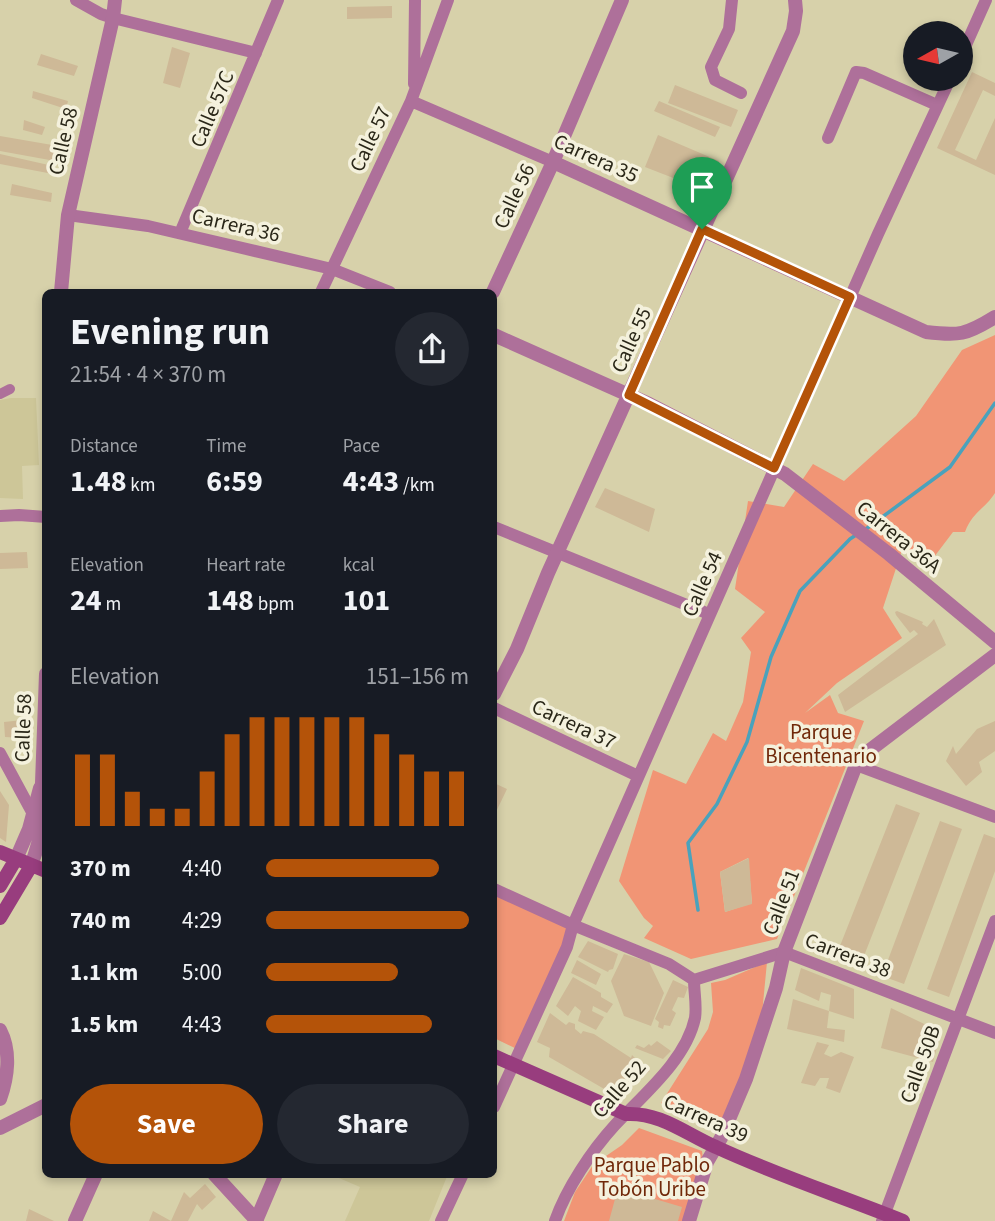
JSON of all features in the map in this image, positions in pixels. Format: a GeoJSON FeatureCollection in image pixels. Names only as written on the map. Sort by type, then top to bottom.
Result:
{"type":"FeatureCollection","features":[{"type":"Feature","properties":{"kind":"main road"},"geometry":{"type":"LineString","coordinates":[[0,852],[42,870]]}},
{"type":"Feature","properties":{"kind":"main road","name":"Calle 58"},"geometry":{"type":"LineString","coordinates":[[0,886],[16,859]]}},
{"type":"Feature","properties":{"kind":"main road","name":"Calle 58"},"geometry":{"type":"LineString","coordinates":[[0,918],[31,866]]}},
{"type":"Feature","properties":{"kind":"main road","name":"Carrera 39"},"geometry":{"type":"LineString","coordinates":[[497,1057],[626,1114],[644,1113],[716,1147],[883,1217],[903,1221]]}},
{"type":"Feature","properties":{"kind":"street"},"geometry":{"type":"LineString","coordinates":[[75,0],[113,18],[256,52]]}},
{"type":"Feature","properties":{"kind":"street","name":"Calle 58"},"geometry":{"type":"LineString","coordinates":[[61,289],[68,215],[115,0]]}},
{"type":"Feature","properties":{"kind":"street","name":"Calle 57C"},"geometry":{"type":"LineString","coordinates":[[180,233],[278,0]]}},
{"type":"Feature","properties":{"kind":"street"},"geometry":{"type":"LineString","coordinates":[[413,97],[415,0]]}},
{"type":"Feature","properties":{"kind":"street","name":"Calle 57"},"geometry":{"type":"LineString","coordinates":[[322,289],[413,97],[448,0]]}},
{"type":"Feature","properties":{"kind":"street","name":"Calle 56"},"geometry":{"type":"LineString","coordinates":[[494,289],[553,162],[622,0]]}},
{"type":"Feature","properties":{"kind":"street"},"geometry":{"type":"LineString","coordinates":[[732,0],[729,29],[711,67],[715,80],[741,93]]}},
{"type":"Feature","properties":{"kind":"street","name":"Calle 55"},"geometry":{"type":"LineString","coordinates":[[497,688],[517,649],[557,553],[793,31],[795,0]]}},
{"type":"Feature","properties":{"kind":"street"},"geometry":{"type":"LineString","coordinates":[[973,29],[986,0]]}},
{"type":"Feature","properties":{"kind":"street"},"geometry":{"type":"LineString","coordinates":[[828,138],[856,72],[937,105]]}},
{"type":"Feature","properties":{"kind":"street","name":"Calle 54"},"geometry":{"type":"LineString","coordinates":[[497,1100],[567,947],[573,925],[709,614],[944,91]]}},
{"type":"Feature","properties":{"kind":"street","name":"Carrera 35"},"geometry":{"type":"LineString","coordinates":[[413,97],[850,297],[901,323],[926,332],[955,336],[975,330],[995,317]]}},
{"type":"Feature","properties":{"kind":"street","name":"Carrera 36"},"geometry":{"type":"LineString","coordinates":[[68,215],[180,233],[332,269],[382,289]]}},
{"type":"Feature","properties":{"kind":"street"},"geometry":{"type":"LineString","coordinates":[[497,336],[629,395],[774,468]]}},
{"type":"Feature","properties":{"kind":"street"},"geometry":{"type":"LineString","coordinates":[[0,394],[10,389]]}},
{"type":"Feature","properties":{"kind":"street","name":"Carrera 36A"},"geometry":{"type":"LineString","coordinates":[[774,468],[800,484],[995,642]]}},
{"type":"Feature","properties":{"kind":"street"},"geometry":{"type":"LineString","coordinates":[[0,516],[42,517]]}},
{"type":"Feature","properties":{"kind":"street"},"geometry":{"type":"LineString","coordinates":[[497,528],[709,614]]}},
{"type":"Feature","properties":{"kind":"street","name":"Calle 51"},"geometry":{"type":"LineString","coordinates":[[689,1221],[707,1161],[716,1147],[749,1069],[785,952],[856,765],[870,750],[995,655]]}},
{"type":"Feature","properties":{"kind":"street","name":"Carrera 37"},"geometry":{"type":"LineString","coordinates":[[497,709],[638,776]]}},
{"type":"Feature","properties":{"kind":"street"},"geometry":{"type":"LineString","coordinates":[[0,753],[33,814]]}},
{"type":"Feature","properties":{"kind":"street"},"geometry":{"type":"LineString","coordinates":[[856,765],[995,817]]}},
{"type":"Feature","properties":{"kind":"street","name":"Calle 58"},"geometry":{"type":"LineString","coordinates":[[16,859],[25,840],[42,783]]}},
{"type":"Feature","properties":{"kind":"street","name":"Calle 58"},"geometry":{"type":"LineString","coordinates":[[31,866],[42,830]]}},
{"type":"Feature","properties":{"kind":"street"},"geometry":{"type":"LineString","coordinates":[[497,890],[669,964],[694,980]]}},
{"type":"Feature","properties":{"kind":"street","name":"Calle 50B"},"geometry":{"type":"LineString","coordinates":[[883,1217],[995,921]]}},
{"type":"Feature","properties":{"kind":"street","name":"Carrera 38"},"geometry":{"type":"LineString","coordinates":[[694,980],[785,952],[995,1033]]}},
{"type":"Feature","properties":{"kind":"street","name":"Calle 52"},"geometry":{"type":"LineString","coordinates":[[555,1221],[561,1203],[584,1166],[614,1126],[642,1098],[687,1042],[695,1016],[694,980]]}},
{"type":"Feature","properties":{"kind":"street"},"geometry":{"type":"LineString","coordinates":[[0,1030],[7,1043],[5,1079],[0,1099]]}},
{"type":"Feature","properties":{"kind":"street"},"geometry":{"type":"LineString","coordinates":[[0,1128],[42,1107]]}},
{"type":"Feature","properties":{"kind":"street"},"geometry":{"type":"LineString","coordinates":[[75,1221],[94,1178]]}},
{"type":"Feature","properties":{"kind":"street"},"geometry":{"type":"LineString","coordinates":[[218,1178],[256,1221],[274,1178]]}},
{"type":"Feature","properties":{"kind":"street"},"geometry":{"type":"LineString","coordinates":[[444,1220],[461,1178]]}},
{"type":"Feature","properties":{"kind":"shaded area"},"geometry":{"type":"Polygon","coordinates":[[[36,398],[39,465],[22,466],[23,499],[0,498],[0,400],[36,398]]]}},
{"type":"Feature","properties":{"kind":"shaded area"},"geometry":{"type":"Polygon","coordinates":[[[339,1178],[446,1178],[429,1221],[345,1221],[360,1187],[339,1178]]]}},
{"type":"Feature","properties":{"kind":"green space","name":"Parque Bicentenario"},"geometry":{"type":"Polygon","coordinates":[[[995,335],[995,493],[972,519],[965,532],[953,532],[931,561],[903,547],[883,608],[902,638],[837,683],[805,713],[830,695],[838,713],[864,721],[777,939],[691,959],[644,938],[653,926],[644,918],[619,881],[653,770],[686,784],[713,733],[726,741],[743,702],[751,652],[741,638],[765,612],[735,589],[748,501],[784,507],[813,464],[844,481],[916,416],[962,350],[995,335]],[[748,858],[720,872],[725,912],[752,903],[748,858]]]}},
{"type":"Feature","properties":{"kind":"green space"},"geometry":{"type":"Polygon","coordinates":[[[497,893],[571,927],[517,1049],[497,1039],[497,893]]]}},
{"type":"Feature","properties":{"kind":"green space"},"geometry":{"type":"Polygon","coordinates":[[[767,962],[762,1014],[732,1102],[718,1132],[661,1103],[708,1029],[713,1012],[711,983],[725,980],[767,962]]]}},
{"type":"Feature","properties":{"kind":"green space","name":"Parque Pablo Tobón Uribe"},"geometry":{"type":"Polygon","coordinates":[[[639,1128],[702,1151],[703,1159],[683,1221],[564,1221],[575,1192],[593,1165],[622,1145],[639,1128]]]}},
{"type":"Feature","properties":{"kind":"building"},"geometry":{"type":"Polygon","coordinates":[[[392,6],[392,18],[347,19],[347,7],[392,6]]]}},
{"type":"Feature","properties":{"kind":"building"},"geometry":{"type":"Polygon","coordinates":[[[172,47],[190,53],[180,88],[163,83],[172,47]]]}},
{"type":"Feature","properties":{"kind":"building"},"geometry":{"type":"Polygon","coordinates":[[[41,54],[78,66],[74,76],[37,65],[41,54]]]}},
{"type":"Feature","properties":{"kind":"building"},"geometry":{"type":"Polygon","coordinates":[[[973,72],[995,83],[995,96],[983,90],[955,150],[976,160],[995,118],[995,175],[937,148],[963,91],[973,91],[973,72]]]}},
{"type":"Feature","properties":{"kind":"building"},"geometry":{"type":"Polygon","coordinates":[[[675,85],[738,110],[731,127],[668,103],[675,85]]]}},
{"type":"Feature","properties":{"kind":"building"},"geometry":{"type":"Polygon","coordinates":[[[33,91],[68,101],[66,109],[32,98],[33,91]]]}},
{"type":"Feature","properties":{"kind":"building"},"geometry":{"type":"Polygon","coordinates":[[[659,101],[720,127],[715,137],[654,111],[659,101]]]}},
{"type":"Feature","properties":{"kind":"building"},"geometry":{"type":"Polygon","coordinates":[[[24,120],[45,127],[42,135],[23,130],[24,120]]]}},
{"type":"Feature","properties":{"kind":"building"},"geometry":{"type":"Polygon","coordinates":[[[658,135],[719,161],[713,174],[706,172],[699,188],[645,167],[658,135]]]}},
{"type":"Feature","properties":{"kind":"building"},"geometry":{"type":"Polygon","coordinates":[[[0,136],[58,146],[55,161],[0,151],[0,136]]]}},
{"type":"Feature","properties":{"kind":"building"},"geometry":{"type":"Polygon","coordinates":[[[0,154],[53,166],[53,174],[0,164],[0,154]]]}},
{"type":"Feature","properties":{"kind":"building"},"geometry":{"type":"Polygon","coordinates":[[[12,184],[52,193],[51,202],[10,195],[12,184]]]}},
{"type":"Feature","properties":{"kind":"building"},"geometry":{"type":"Polygon","coordinates":[[[605,488],[655,509],[649,532],[595,507],[605,488]]]}},
{"type":"Feature","properties":{"kind":"building"},"geometry":{"type":"Polygon","coordinates":[[[27,552],[28,568],[0,569],[0,553],[27,552]]]}},
{"type":"Feature","properties":{"kind":"building"},"geometry":{"type":"Polygon","coordinates":[[[897,611],[923,622],[927,627],[934,619],[946,645],[845,712],[838,695],[918,634],[914,630],[910,633],[896,615],[897,611]]]}},
{"type":"Feature","properties":{"kind":"building"},"geometry":{"type":"Polygon","coordinates":[[[23,720],[24,738],[5,737],[4,722],[23,720]]]}},
{"type":"Feature","properties":{"kind":"building"},"geometry":{"type":"Polygon","coordinates":[[[995,721],[995,751],[979,762],[982,772],[966,786],[946,761],[953,746],[956,754],[977,729],[995,721]]]}},
{"type":"Feature","properties":{"kind":"building"},"geometry":{"type":"Polygon","coordinates":[[[497,784],[507,789],[497,810],[497,784]]]}},
{"type":"Feature","properties":{"kind":"building"},"geometry":{"type":"Polygon","coordinates":[[[0,791],[9,805],[6,842],[0,838],[0,791]]]}},
{"type":"Feature","properties":{"kind":"building"},"geometry":{"type":"Polygon","coordinates":[[[896,804],[920,813],[860,966],[836,956],[896,804]]]}},
{"type":"Feature","properties":{"kind":"building"},"geometry":{"type":"Polygon","coordinates":[[[940,821],[962,829],[904,984],[882,976],[940,821]]]}},
{"type":"Feature","properties":{"kind":"building"},"geometry":{"type":"Polygon","coordinates":[[[984,834],[995,838],[995,871],[949,997],[927,989],[984,834]]]}},
{"type":"Feature","properties":{"kind":"building"},"geometry":{"type":"Polygon","coordinates":[[[749,858],[752,904],[725,912],[720,872],[749,858]]]}},
{"type":"Feature","properties":{"kind":"building"},"geometry":{"type":"Polygon","coordinates":[[[588,941],[618,954],[613,969],[608,972],[578,957],[588,941]]]}},
{"type":"Feature","properties":{"kind":"building"},"geometry":{"type":"Polygon","coordinates":[[[624,954],[649,962],[664,993],[651,1026],[624,1016],[611,981],[624,954]]]}},
{"type":"Feature","properties":{"kind":"building"},"geometry":{"type":"Polygon","coordinates":[[[577,960],[601,974],[596,985],[571,973],[577,960]]]}},
{"type":"Feature","properties":{"kind":"building"},"geometry":{"type":"Polygon","coordinates":[[[801,968],[854,989],[854,1019],[829,1011],[831,995],[821,992],[819,1001],[795,990],[801,968]]]}},
{"type":"Feature","properties":{"kind":"building"},"geometry":{"type":"Polygon","coordinates":[[[573,977],[601,993],[601,997],[613,1004],[607,1013],[593,1006],[592,1011],[604,1017],[596,1030],[578,1021],[581,1011],[575,1006],[568,1016],[556,1006],[573,977]]]}},
{"type":"Feature","properties":{"kind":"building"},"geometry":{"type":"Polygon","coordinates":[[[673,980],[688,987],[684,998],[678,997],[672,1010],[676,1013],[670,1026],[664,1025],[663,1029],[658,1027],[659,1022],[655,1019],[673,980]]]}},
{"type":"Feature","properties":{"kind":"building"},"geometry":{"type":"Polygon","coordinates":[[[793,999],[829,1011],[827,1028],[845,1030],[844,1042],[787,1029],[793,999]]]}},
{"type":"Feature","properties":{"kind":"building"},"geometry":{"type":"Polygon","coordinates":[[[891,1008],[941,1032],[933,1062],[881,1048],[891,1008]]]}},
{"type":"Feature","properties":{"kind":"building"},"geometry":{"type":"Polygon","coordinates":[[[550,1013],[566,1025],[569,1022],[575,1024],[575,1029],[581,1034],[583,1031],[594,1034],[631,1058],[632,1055],[637,1060],[633,1067],[635,1069],[639,1065],[650,1071],[637,1081],[627,1070],[624,1083],[620,1080],[614,1090],[609,1087],[606,1090],[549,1057],[550,1048],[537,1042],[550,1013]]]}},
{"type":"Feature","properties":{"kind":"building"},"geometry":{"type":"Polygon","coordinates":[[[657,1041],[671,1051],[663,1059],[635,1048],[637,1045],[644,1048],[649,1044],[651,1046],[657,1041]]]}},
{"type":"Feature","properties":{"kind":"building"},"geometry":{"type":"Polygon","coordinates":[[[817,1042],[829,1045],[824,1054],[831,1057],[841,1052],[854,1057],[840,1093],[826,1088],[829,1078],[820,1078],[815,1086],[801,1083],[817,1042]]]}},
{"type":"Feature","properties":{"kind":"building"},"geometry":{"type":"Polygon","coordinates":[[[205,1184],[216,1197],[202,1210],[197,1204],[188,1221],[171,1221],[184,1192],[190,1198],[205,1184]]]}},
{"type":"Feature","properties":{"kind":"building"},"geometry":{"type":"Polygon","coordinates":[[[618,1188],[682,1207],[678,1221],[609,1221],[618,1188]]]}},
{"type":"Feature","properties":{"kind":"building"},"geometry":{"type":"Polygon","coordinates":[[[29,1209],[54,1221],[26,1221],[29,1209]]]}},
{"type":"Feature","properties":{"kind":"building"},"geometry":{"type":"Polygon","coordinates":[[[153,1211],[171,1221],[149,1221],[153,1211]]]}},
{"type":"Feature","properties":{"kind":"waterway"},"geometry":{"type":"LineString","coordinates":[[866,529],[950,467],[995,403]]}},
{"type":"Feature","properties":{"kind":"waterway"},"geometry":{"type":"LineString","coordinates":[[698,910],[688,843],[717,804],[747,742],[771,657],[800,591],[856,535]]}},
{"type":"Feature","properties":{"kind":"route"},"geometry":{"type":"LineString","coordinates":[[702,229],[850,297],[774,468],[629,395],[698,244],[702,229]]}}]}
